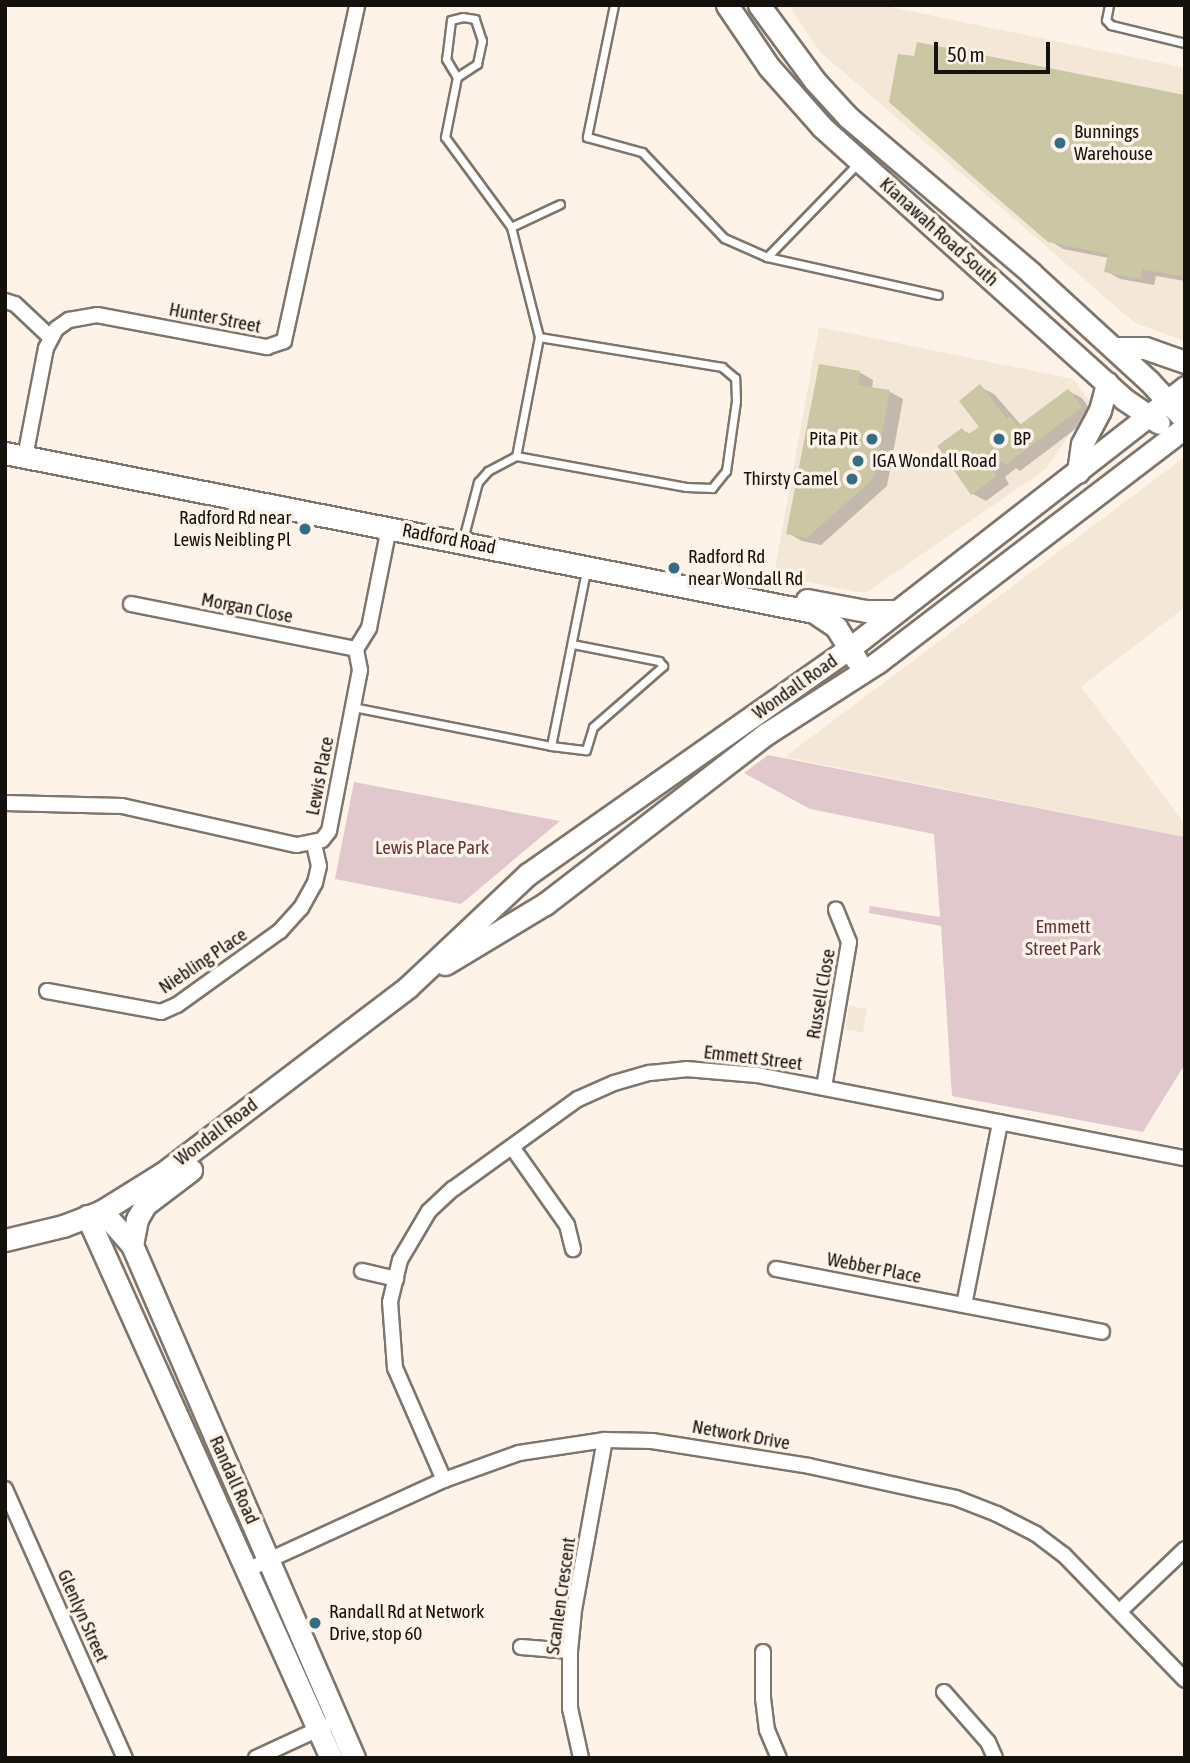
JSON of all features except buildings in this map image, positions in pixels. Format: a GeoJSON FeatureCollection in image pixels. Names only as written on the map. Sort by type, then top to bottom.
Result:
{"type":"FeatureCollection","features":[{"type":"Feature","properties":{"kind":"main road","name":"Kianawah Road South"},"geometry":{"type":"LineString","coordinates":[[727,5],[769,67],[822,127],[859,162],[1107,383],[1149,417],[1182,427]]}},
{"type":"Feature","properties":{"kind":"main road","name":"Kianawah Road South"},"geometry":{"type":"LineString","coordinates":[[759,5],[808,73],[848,117],[1114,348],[1168,401],[1182,427]]}},
{"type":"Feature","properties":{"kind":"main road"},"geometry":{"type":"LineString","coordinates":[[1114,348],[1145,348],[1185,362]]}},
{"type":"Feature","properties":{"kind":"main road"},"geometry":{"type":"LineString","coordinates":[[1078,472],[1082,444],[1100,410],[1107,383]]}},
{"type":"Feature","properties":{"kind":"main road","name":"Wondall Road"},"geometry":{"type":"LineString","coordinates":[[5,1240],[95,1214],[163,1173],[408,987],[523,879],[850,648],[1185,387]]}},
{"type":"Feature","properties":{"kind":"main road","name":"Wondall Road"},"geometry":{"type":"LineString","coordinates":[[408,987],[545,904],[766,734],[864,671],[1182,427]]}},
{"type":"Feature","properties":{"kind":"main road","name":"Radford Road"},"geometry":{"type":"LineString","coordinates":[[15,455],[814,612],[829,620],[864,671]]}},
{"type":"Feature","properties":{"kind":"main road"},"geometry":{"type":"LineString","coordinates":[[769,603],[782,595],[866,611],[897,611]]}},
{"type":"Feature","properties":{"kind":"main road"},"geometry":{"type":"LineString","coordinates":[[523,879],[528,894],[545,904]]}},
{"type":"Feature","properties":{"kind":"main road"},"geometry":{"type":"LineString","coordinates":[[132,1245],[137,1219],[145,1205],[223,1145],[223,1128]]}},
{"type":"Feature","properties":{"kind":"main road","name":"Randall Road"},"geometry":{"type":"LineString","coordinates":[[95,1214],[132,1245],[354,1758]]}},
{"type":"Feature","properties":{"kind":"main road","name":"Randall Road"},"geometry":{"type":"LineString","coordinates":[[95,1214],[245,1571],[331,1758]]}},
{"type":"Feature","properties":{"kind":"street","name":"Hunter Street"},"geometry":{"type":"LineString","coordinates":[[50,337],[69,320],[97,315],[267,347],[276,347],[284,341],[289,332],[357,5]]}},
{"type":"Feature","properties":{"kind":"street"},"geometry":{"type":"LineString","coordinates":[[5,301],[15,304],[50,337],[15,455]]}},
{"type":"Feature","properties":{"kind":"street","name":"Lewis Place"},"geometry":{"type":"LineString","coordinates":[[5,803],[122,806],[298,845],[314,844],[329,831],[360,670],[356,649],[369,628],[389,528]]}},
{"type":"Feature","properties":{"kind":"street","name":"Morgan Close"},"geometry":{"type":"LineString","coordinates":[[131,604],[356,649]]}},
{"type":"Feature","properties":{"kind":"street","name":"Niebling Place"},"geometry":{"type":"LineString","coordinates":[[47,991],[161,1012],[177,1005],[280,931],[301,908],[315,883],[319,866],[314,844]]}},
{"type":"Feature","properties":{"kind":"street","name":"Russell Close"},"geometry":{"type":"LineString","coordinates":[[824,1087],[849,942],[836,909]]}},
{"type":"Feature","properties":{"kind":"street","name":"Emmett Street"},"geometry":{"type":"LineString","coordinates":[[444,1480],[395,1368],[390,1302],[412,1235],[429,1211],[453,1189],[578,1099],[614,1083],[650,1073],[698,1070],[757,1075],[1185,1158]]}},
{"type":"Feature","properties":{"kind":"street"},"geometry":{"type":"LineString","coordinates":[[964,1305],[1000,1123]]}},
{"type":"Feature","properties":{"kind":"street"},"geometry":{"type":"LineString","coordinates":[[512,1147],[567,1225],[573,1249]]}},
{"type":"Feature","properties":{"kind":"street","name":"Webber Place"},"geometry":{"type":"LineString","coordinates":[[776,1269],[1102,1332]]}},
{"type":"Feature","properties":{"kind":"street"},"geometry":{"type":"LineString","coordinates":[[362,1271],[396,1279]]}},
{"type":"Feature","properties":{"kind":"street","name":"Network Drive"},"geometry":{"type":"LineString","coordinates":[[245,1571],[444,1480],[519,1453],[605,1440],[652,1441],[809,1466],[956,1498],[997,1514],[1036,1534],[1064,1555],[1185,1680]]}},
{"type":"Feature","properties":{"kind":"street","name":"Scanlen Crescent"},"geometry":{"type":"LineString","coordinates":[[581,1758],[570,1708],[570,1651],[574,1610],[605,1440]]}},
{"type":"Feature","properties":{"kind":"street","name":"Glenlyn Street"},"geometry":{"type":"LineString","coordinates":[[5,1489],[125,1758]]}},
{"type":"Feature","properties":{"kind":"street"},"geometry":{"type":"LineString","coordinates":[[1121,1611],[1185,1549]]}},
{"type":"Feature","properties":{"kind":"street"},"geometry":{"type":"LineString","coordinates":[[521,1647],[570,1651]]}},
{"type":"Feature","properties":{"kind":"street"},"geometry":{"type":"LineString","coordinates":[[763,1652],[763,1698],[768,1730],[779,1758]]}},
{"type":"Feature","properties":{"kind":"street"},"geometry":{"type":"LineString","coordinates":[[944,1692],[988,1742],[995,1758]]}},
{"type":"Feature","properties":{"kind":"street"},"geometry":{"type":"LineString","coordinates":[[257,1758],[338,1720]]}},
{"type":"Feature","properties":{"kind":"lane"},"geometry":{"type":"LineString","coordinates":[[614,5],[587,137],[642,152],[724,238],[767,257],[938,295]]}},
{"type":"Feature","properties":{"kind":"lane"},"geometry":{"type":"LineString","coordinates":[[1109,5],[1107,20],[1111,25],[1185,43]]}},
{"type":"Feature","properties":{"kind":"lane"},"geometry":{"type":"LineString","coordinates":[[457,77],[477,64],[482,41],[475,19],[463,17],[451,20],[446,59],[457,77],[445,137],[511,227],[539,337],[516,456]]}},
{"type":"Feature","properties":{"kind":"lane"},"geometry":{"type":"LineString","coordinates":[[767,257],[859,162]]}},
{"type":"Feature","properties":{"kind":"lane"},"geometry":{"type":"LineString","coordinates":[[511,227],[561,204]]}},
{"type":"Feature","properties":{"kind":"lane"},"geometry":{"type":"LineString","coordinates":[[463,542],[478,482],[488,471],[516,456],[686,487],[712,488],[726,471],[736,401],[735,378],[722,368],[539,337]]}},
{"type":"Feature","properties":{"kind":"lane"},"geometry":{"type":"LineString","coordinates":[[551,746],[587,566]]}},
{"type":"Feature","properties":{"kind":"lane"},"geometry":{"type":"LineString","coordinates":[[353,707],[551,746],[586,750],[593,727],[663,666],[659,661],[572,644]]}},
{"type":"Feature","properties":{"kind":"shaded area","name":"Bunnings Warehouse"},"geometry":{"type":"Polygon","coordinates":[[[789,5],[881,5],[1185,68],[1185,341],[1135,323],[819,51],[789,5]]]}},
{"type":"Feature","properties":{"kind":"shaded area"},"geometry":{"type":"Polygon","coordinates":[[[819,327],[1073,379],[1091,403],[1046,469],[867,592],[774,575],[819,327]]]}},
{"type":"Feature","properties":{"kind":"shaded area"},"geometry":{"type":"Polygon","coordinates":[[[1185,457],[1185,607],[1081,687],[1185,824],[1185,837],[785,757],[1185,457]]]}},
{"type":"Feature","properties":{"kind":"shaded area"},"geometry":{"type":"Polygon","coordinates":[[[849,1006],[867,1009],[863,1033],[845,1030],[849,1006]]]}},
{"type":"Feature","properties":{"kind":"green space","name":"Emmett Street Park"},"geometry":{"type":"Polygon","coordinates":[[[768,755],[1185,837],[1185,1064],[1143,1132],[952,1096],[941,926],[869,913],[870,906],[940,917],[934,834],[810,809],[744,773],[768,755]]]}},
{"type":"Feature","properties":{"kind":"green space","name":"Lewis Place Park"},"geometry":{"type":"Polygon","coordinates":[[[354,782],[560,821],[461,904],[335,879],[354,782]]]}},
{"type":"Feature","properties":{"kind":"place","name":"Bunnings Warehouse"},"geometry":{"type":"Point","coordinates":[1060,143]}},
{"type":"Feature","properties":{"kind":"place","name":"Pita Pit"},"geometry":{"type":"Point","coordinates":[872,439]}},
{"type":"Feature","properties":{"kind":"place","name":"BP"},"geometry":{"type":"Point","coordinates":[999,439]}},
{"type":"Feature","properties":{"kind":"place","name":"IGA Wondall Road"},"geometry":{"type":"Point","coordinates":[858,461]}},
{"type":"Feature","properties":{"kind":"place","name":"Thirsty Camel"},"geometry":{"type":"Point","coordinates":[852,479]}},
{"type":"Feature","properties":{"kind":"place","name":"Radford Rd near Lewis Neibling Pl"},"geometry":{"type":"Point","coordinates":[305,529]}},
{"type":"Feature","properties":{"kind":"place","name":"Radford Rd near Wondall Rd"},"geometry":{"type":"Point","coordinates":[674,568]}},
{"type":"Feature","properties":{"kind":"place","name":"Randall Rd at Network Drive, stop 60"},"geometry":{"type":"Point","coordinates":[315,1623]}}]}
